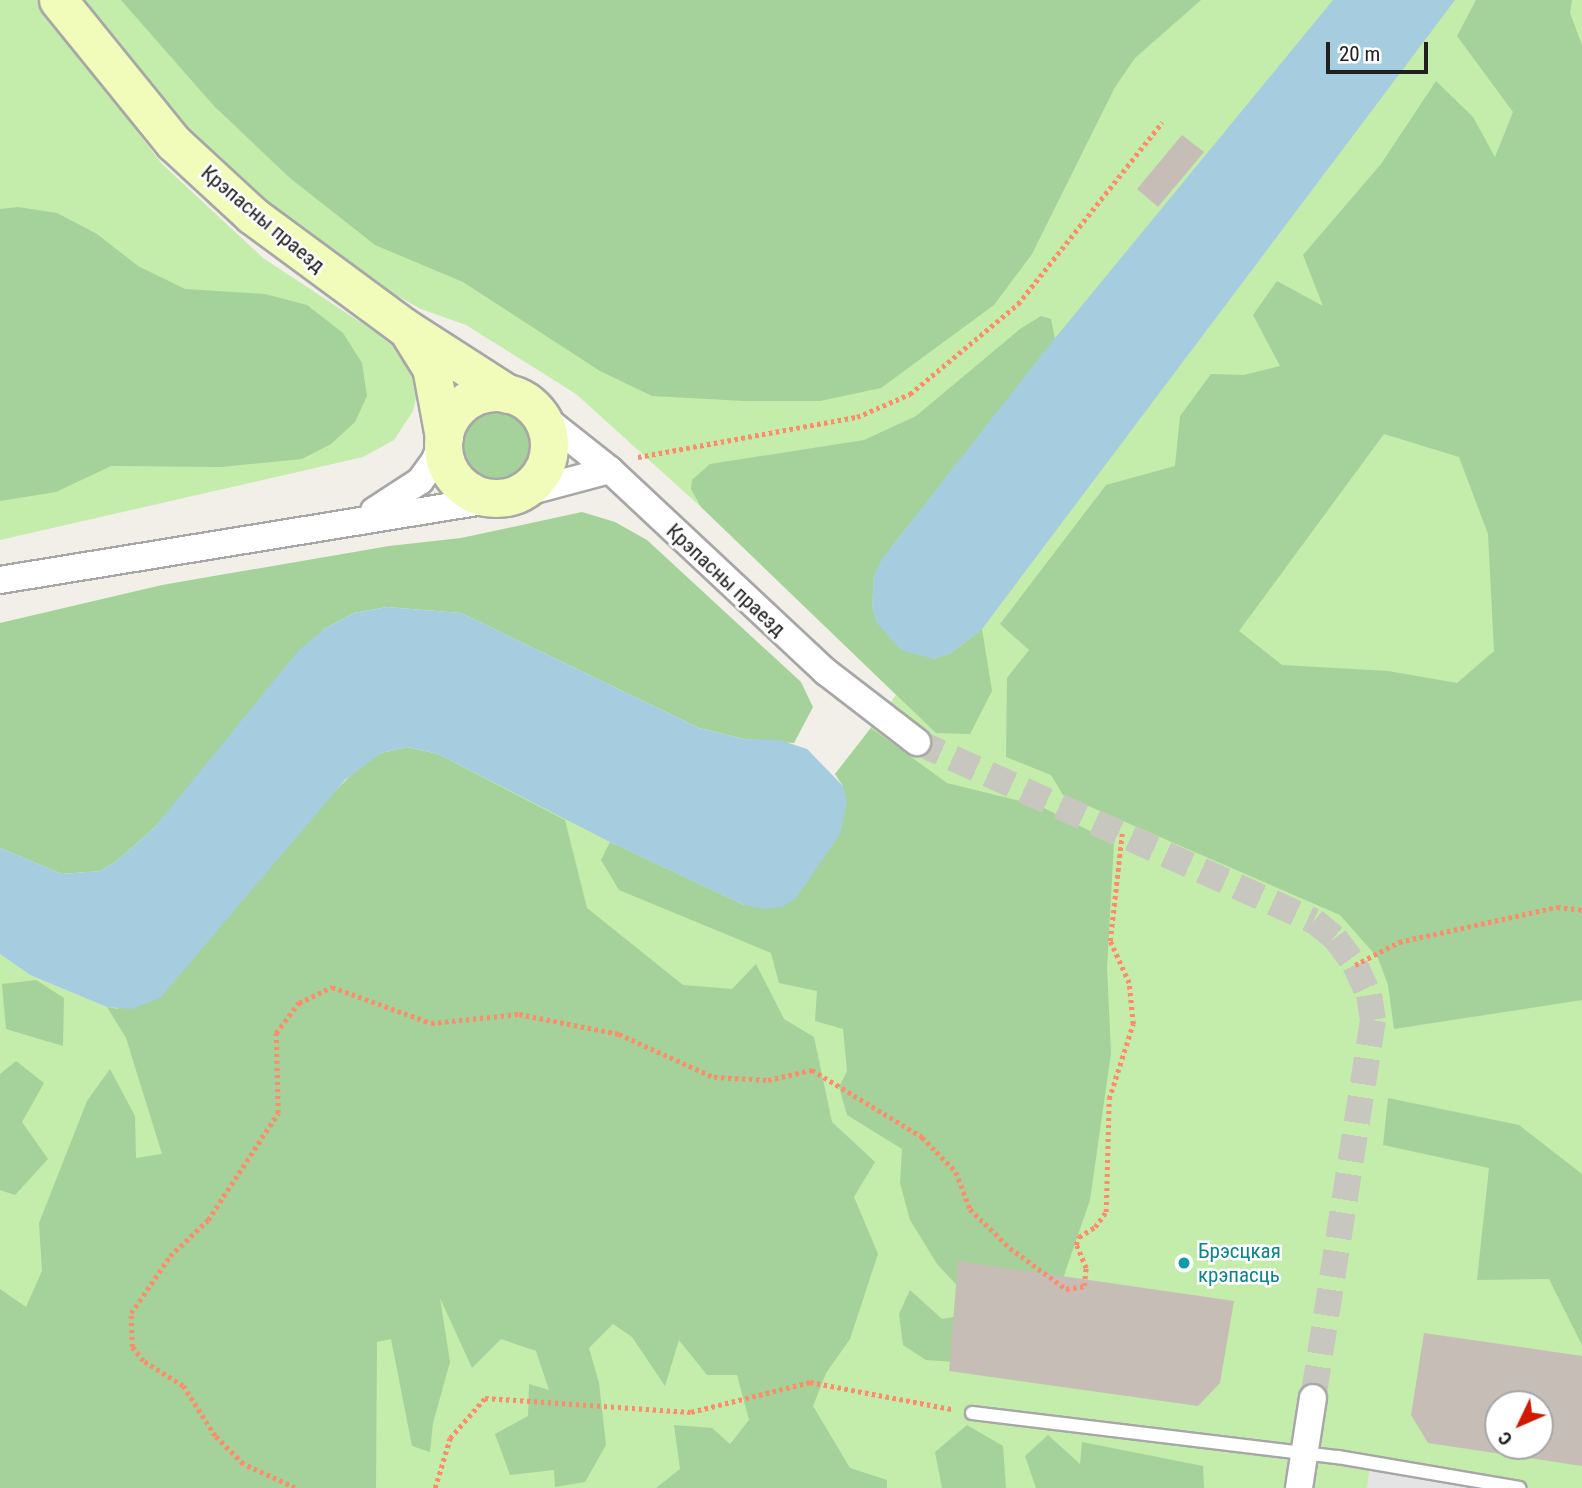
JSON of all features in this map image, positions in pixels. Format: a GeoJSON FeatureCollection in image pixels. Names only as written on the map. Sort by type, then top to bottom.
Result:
{"type":"FeatureCollection","features":[{"type":"Feature","properties":{"kind":"street","name":"Крэпасны праезд"},"geometry":{"type":"LineString","coordinates":[[58,0],[174,143],[286,242],[404,327],[523,403],[610,470],[825,672],[917,741]]}},
{"type":"Feature","properties":{"kind":"street"},"geometry":{"type":"LineString","coordinates":[[351,523],[420,481],[436,460],[444,437],[460,407],[491,393],[523,403],[549,443],[547,460],[536,480],[506,497],[477,495],[450,472],[444,437],[431,367],[404,327]]}},
{"type":"Feature","properties":{"kind":"street"},"geometry":{"type":"LineString","coordinates":[[0,580],[506,497],[610,470]]}},
{"type":"Feature","properties":{"kind":"street"},"geometry":{"type":"LineString","coordinates":[[1299,1488],[1313,1398]]}},
{"type":"Feature","properties":{"kind":"lane"},"geometry":{"type":"LineString","coordinates":[[972,1413],[1304,1453],[1519,1488]]}},
{"type":"Feature","properties":{"kind":"path"},"geometry":{"type":"LineString","coordinates":[[610,470],[651,452],[857,417],[910,394],[1018,304],[1162,122]]}},
{"type":"Feature","properties":{"kind":"path"},"geometry":{"type":"LineString","coordinates":[[295,1488],[243,1464],[215,1436],[183,1386],[144,1361],[132,1347],[131,1313],[170,1256],[208,1220],[278,1113],[276,1033],[299,1003],[332,987],[430,1023],[519,1014],[619,1034],[714,1077],[768,1080],[812,1070],[922,1137],[956,1171],[970,1209],[1010,1248],[1066,1289],[1084,1286],[1086,1268],[1076,1245],[1079,1237],[1095,1227],[1106,1212],[1109,1099],[1133,1024],[1129,983],[1110,942],[1122,834]]}},
{"type":"Feature","properties":{"kind":"path"},"geometry":{"type":"LineString","coordinates":[[1355,965],[1399,942],[1556,907],[1582,910]]}},
{"type":"Feature","properties":{"kind":"path"},"geometry":{"type":"LineString","coordinates":[[435,1488],[450,1438],[485,1398],[691,1412],[810,1382],[972,1413]]}},
{"type":"Feature","properties":{"kind":"green space"},"geometry":{"type":"Polygon","coordinates":[[[0,0],[37,0],[162,164],[263,258],[398,347],[417,376],[417,394],[413,411],[394,440],[363,457],[0,540],[0,0]]]}},
{"type":"Feature","properties":{"kind":"green space"},"geometry":{"type":"Polygon","coordinates":[[[79,0],[1582,0],[1582,1488],[0,1488],[0,954],[30,975],[107,1007],[438,754],[744,905],[764,909],[843,786],[835,774],[896,695],[701,507],[576,394],[466,325],[421,309],[357,273],[261,198],[174,116],[79,0]]]}},
{"type":"Feature","properties":{"kind":"green space"},"geometry":{"type":"Polygon","coordinates":[[[121,0],[1201,0],[1135,58],[1115,87],[1032,254],[994,305],[881,388],[820,401],[744,401],[652,396],[600,371],[463,282],[375,245],[290,178],[214,106],[121,0]]]}},
{"type":"Feature","properties":{"kind":"green space"},"geometry":{"type":"Polygon","coordinates":[[[1476,0],[1572,0],[1570,13],[1582,45],[1582,1000],[1394,1029],[1388,985],[1378,958],[1340,915],[1063,795],[1051,775],[1006,757],[1007,678],[1029,650],[1000,624],[1106,485],[1175,466],[1180,416],[1211,374],[1244,375],[1280,366],[1253,315],[1277,281],[1323,306],[1303,255],[1381,164],[1436,81],[1473,117],[1495,157],[1513,112],[1457,36],[1476,0]],[[1384,434],[1239,631],[1282,665],[1388,671],[1457,683],[1494,651],[1488,534],[1459,457],[1384,434]]]}},
{"type":"Feature","properties":{"kind":"green space"},"geometry":{"type":"Polygon","coordinates":[[[18,207],[57,213],[97,234],[138,266],[185,289],[265,294],[307,305],[343,333],[362,363],[367,396],[355,422],[331,444],[302,459],[221,467],[111,466],[56,492],[0,501],[0,209],[18,207]]]}},
{"type":"Feature","properties":{"kind":"green space"},"geometry":{"type":"Polygon","coordinates":[[[1041,316],[1051,319],[1055,339],[893,545],[874,575],[872,607],[877,623],[934,659],[951,653],[982,629],[992,691],[970,734],[936,733],[701,507],[691,489],[692,480],[710,464],[864,440],[916,416],[1020,329],[1041,316]]]}},
{"type":"Feature","properties":{"kind":"green space"},"geometry":{"type":"Polygon","coordinates":[[[496,401],[513,405],[528,414],[537,429],[541,446],[537,463],[528,478],[513,487],[496,491],[479,487],[464,478],[455,463],[451,446],[455,429],[464,414],[479,405],[496,401]]]}},
{"type":"Feature","properties":{"kind":"green space"},"geometry":{"type":"Polygon","coordinates":[[[582,512],[615,522],[647,540],[801,682],[813,707],[794,743],[744,739],[699,728],[461,613],[387,607],[354,613],[324,629],[154,828],[118,860],[100,871],[62,874],[0,848],[0,623],[162,585],[389,546],[461,538],[582,512]]]}},
{"type":"Feature","properties":{"kind":"green space"},"geometry":{"type":"Polygon","coordinates":[[[871,728],[947,783],[1040,806],[1114,843],[1107,968],[1111,1053],[1090,1200],[1060,1287],[969,1363],[926,1360],[903,1345],[899,1314],[910,1290],[942,1319],[982,1312],[937,1264],[910,1220],[900,1183],[902,1149],[847,1115],[839,1087],[847,1071],[843,1029],[815,1021],[817,991],[779,983],[771,953],[619,890],[601,860],[610,842],[744,905],[843,786],[835,774],[871,728]]]}},
{"type":"Feature","properties":{"kind":"green space"},"geometry":{"type":"Polygon","coordinates":[[[407,747],[438,754],[565,820],[587,908],[683,985],[732,989],[756,964],[784,1019],[814,1037],[832,1122],[875,1162],[854,1197],[878,1254],[850,1339],[826,1373],[813,1406],[850,1468],[887,1480],[887,1488],[656,1488],[680,1469],[674,1425],[712,1428],[730,1444],[749,1420],[737,1375],[707,1375],[679,1340],[665,1386],[632,1337],[613,1324],[589,1348],[599,1383],[606,1445],[585,1482],[555,1487],[554,1470],[510,1475],[495,1434],[528,1416],[529,1384],[549,1390],[536,1351],[501,1339],[472,1368],[440,1298],[450,1362],[433,1423],[430,1452],[412,1446],[391,1339],[377,1342],[376,1488],[0,1488],[0,1289],[26,1307],[42,1271],[39,1223],[87,1101],[110,1069],[135,1116],[136,1158],[162,1154],[126,1038],[107,1007],[118,1009],[356,770],[381,753],[407,747]]]}},
{"type":"Feature","properties":{"kind":"green space"},"geometry":{"type":"Polygon","coordinates":[[[36,980],[64,998],[63,1046],[6,1029],[2,984],[36,980]]]}},
{"type":"Feature","properties":{"kind":"green space"},"geometry":{"type":"Polygon","coordinates":[[[16,1061],[44,1083],[22,1122],[48,1159],[15,1195],[0,1190],[0,1074],[16,1061]]]}},
{"type":"Feature","properties":{"kind":"green space"},"geometry":{"type":"Polygon","coordinates":[[[1388,1098],[1519,1125],[1582,1174],[1582,1345],[1549,1279],[1477,1280],[1489,1168],[1383,1145],[1388,1098]]]}},
{"type":"Feature","properties":{"kind":"green space"},"geometry":{"type":"Polygon","coordinates":[[[967,1425],[1003,1446],[1006,1488],[942,1488],[935,1452],[967,1425]]]}},
{"type":"Feature","properties":{"kind":"green space"},"geometry":{"type":"Polygon","coordinates":[[[1048,1435],[1080,1464],[1082,1442],[1203,1466],[1204,1488],[1036,1488],[1025,1456],[1048,1435]]]}},
{"type":"Feature","properties":{"kind":"shaded area"},"geometry":{"type":"Polygon","coordinates":[[[1370,1463],[1519,1488],[1367,1488],[1370,1463]]]}},
{"type":"Feature","properties":{"kind":"water"},"geometry":{"type":"Polygon","coordinates":[[[1333,0],[1455,0],[982,629],[951,653],[934,659],[901,650],[877,623],[872,607],[874,575],[882,559],[1047,348],[1333,0]]]}},
{"type":"Feature","properties":{"kind":"water"},"geometry":{"type":"Polygon","coordinates":[[[387,607],[461,613],[699,728],[744,739],[780,740],[807,749],[843,786],[847,802],[840,834],[796,898],[782,907],[764,909],[744,905],[610,842],[438,754],[407,747],[381,753],[345,780],[160,998],[131,1009],[107,1007],[30,975],[0,954],[0,848],[62,874],[100,871],[118,860],[154,828],[298,651],[324,629],[354,613],[387,607]]]}},
{"type":"Feature","properties":{"kind":"building"},"geometry":{"type":"Polygon","coordinates":[[[1182,135],[1204,152],[1158,207],[1137,189],[1182,135]]]}},
{"type":"Feature","properties":{"kind":"building"},"geometry":{"type":"Polygon","coordinates":[[[958,1261],[1234,1301],[1220,1383],[1198,1406],[949,1371],[958,1261]]]}},
{"type":"Feature","properties":{"kind":"building"},"geometry":{"type":"Polygon","coordinates":[[[1424,1333],[1582,1356],[1582,1466],[1542,1460],[1554,1460],[1554,1390],[1484,1390],[1484,1451],[1428,1443],[1411,1415],[1424,1333]]]}},
{"type":"Feature","properties":{"kind":"tunnel"},"geometry":{"type":"LineString","coordinates":[[917,742],[1314,921],[1335,938],[1355,965],[1369,995],[1373,1020],[1313,1398]]}},
{"type":"Feature","properties":{"kind":"place","name":"Брэсцкая крэпасць"},"geometry":{"type":"Point","coordinates":[1184,1263]}}]}
